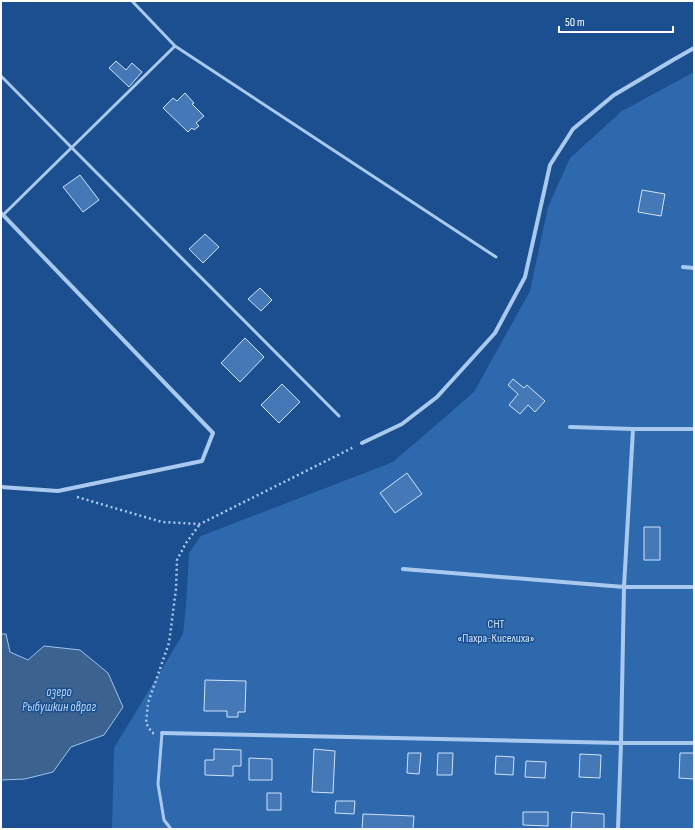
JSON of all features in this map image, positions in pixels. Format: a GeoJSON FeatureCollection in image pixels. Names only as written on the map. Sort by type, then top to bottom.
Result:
{"type":"FeatureCollection","features":[{"type":"Feature","properties":{"kind":"street"},"geometry":{"type":"LineString","coordinates":[[362,443],[402,424],[437,397],[495,333],[525,277],[550,165],[573,129],[614,96],[694,48]]}},
{"type":"Feature","properties":{"kind":"street"},"geometry":{"type":"LineString","coordinates":[[1,487],[58,491],[202,461],[213,433],[2,214]]}},
{"type":"Feature","properties":{"kind":"street"},"geometry":{"type":"LineString","coordinates":[[683,267],[694,268]]}},
{"type":"Feature","properties":{"kind":"street"},"geometry":{"type":"LineString","coordinates":[[570,427],[694,429]]}},
{"type":"Feature","properties":{"kind":"street"},"geometry":{"type":"LineString","coordinates":[[618,829],[624,587],[633,429]]}},
{"type":"Feature","properties":{"kind":"street"},"geometry":{"type":"LineString","coordinates":[[403,568],[624,587],[694,587]]}},
{"type":"Feature","properties":{"kind":"street"},"geometry":{"type":"LineString","coordinates":[[162,733],[621,743],[694,743]]}},
{"type":"Feature","properties":{"kind":"lane"},"geometry":{"type":"LineString","coordinates":[[132,1],[175,46],[496,257]]}},
{"type":"Feature","properties":{"kind":"lane"},"geometry":{"type":"LineString","coordinates":[[2,214],[72,148],[175,46]]}},
{"type":"Feature","properties":{"kind":"lane"},"geometry":{"type":"LineString","coordinates":[[1,76],[339,416]]}},
{"type":"Feature","properties":{"kind":"lane"},"geometry":{"type":"LineString","coordinates":[[162,733],[158,784],[164,820],[171,829]]}},
{"type":"Feature","properties":{"kind":"path"},"geometry":{"type":"LineString","coordinates":[[162,733],[152,733],[146,723],[148,703],[169,643],[176,589],[177,560],[186,543],[200,524],[362,443]]}},
{"type":"Feature","properties":{"kind":"path"},"geometry":{"type":"LineString","coordinates":[[58,491],[162,522],[200,524]]}},
{"type":"Feature","properties":{"kind":"green space","name":"СНТ «Пахра-Киселиха»"},"geometry":{"type":"Polygon","coordinates":[[[694,72],[694,829],[112,829],[114,748],[183,634],[189,553],[201,536],[393,462],[474,392],[530,291],[548,207],[570,158],[622,111],[694,72]]]}},
{"type":"Feature","properties":{"kind":"water","name":"озеро Рыбушкин овраг"},"geometry":{"type":"Polygon","coordinates":[[[1,634],[6,634],[10,652],[28,660],[44,646],[80,650],[108,673],[123,707],[104,735],[71,747],[53,772],[25,779],[1,780],[1,634]]]}},
{"type":"Feature","properties":{"kind":"building"},"geometry":{"type":"Polygon","coordinates":[[[116,61],[126,70],[132,63],[142,72],[129,87],[109,68],[116,61]]]}},
{"type":"Feature","properties":{"kind":"building"},"geometry":{"type":"Polygon","coordinates":[[[185,93],[194,103],[192,104],[204,116],[196,123],[199,126],[194,130],[192,128],[188,132],[163,108],[173,98],[177,101],[185,93]]]}},
{"type":"Feature","properties":{"kind":"building"},"geometry":{"type":"Polygon","coordinates":[[[80,175],[99,200],[83,212],[63,187],[80,175]]]}},
{"type":"Feature","properties":{"kind":"building"},"geometry":{"type":"Polygon","coordinates":[[[642,190],[665,194],[661,216],[638,212],[642,190]]]}},
{"type":"Feature","properties":{"kind":"building"},"geometry":{"type":"Polygon","coordinates":[[[205,234],[219,247],[203,263],[189,249],[205,234]]]}},
{"type":"Feature","properties":{"kind":"building"},"geometry":{"type":"Polygon","coordinates":[[[260,288],[272,300],[261,311],[248,299],[260,288]]]}},
{"type":"Feature","properties":{"kind":"building"},"geometry":{"type":"Polygon","coordinates":[[[245,338],[264,357],[240,382],[221,363],[245,338]]]}},
{"type":"Feature","properties":{"kind":"building"},"geometry":{"type":"Polygon","coordinates":[[[513,379],[524,388],[527,385],[545,401],[535,412],[528,405],[520,414],[509,405],[518,394],[508,385],[513,379]]]}},
{"type":"Feature","properties":{"kind":"building"},"geometry":{"type":"Polygon","coordinates":[[[282,384],[300,402],[279,423],[261,405],[282,384]]]}},
{"type":"Feature","properties":{"kind":"building"},"geometry":{"type":"Polygon","coordinates":[[[407,473],[422,494],[395,513],[380,493],[407,473]]]}},
{"type":"Feature","properties":{"kind":"building"},"geometry":{"type":"Polygon","coordinates":[[[644,527],[660,527],[660,560],[644,560],[644,527]]]}},
{"type":"Feature","properties":{"kind":"building"},"geometry":{"type":"Polygon","coordinates":[[[205,680],[246,681],[245,712],[238,712],[238,717],[227,717],[227,711],[204,711],[205,680]]]}},
{"type":"Feature","properties":{"kind":"building"},"geometry":{"type":"Polygon","coordinates":[[[214,749],[241,750],[241,766],[233,766],[233,776],[205,775],[205,760],[214,760],[214,749]]]}},
{"type":"Feature","properties":{"kind":"building"},"geometry":{"type":"Polygon","coordinates":[[[314,749],[335,751],[333,793],[312,792],[314,749]]]}},
{"type":"Feature","properties":{"kind":"building"},"geometry":{"type":"Polygon","coordinates":[[[408,753],[421,753],[419,774],[407,773],[408,753]]]}},
{"type":"Feature","properties":{"kind":"building"},"geometry":{"type":"Polygon","coordinates":[[[438,753],[453,753],[452,775],[437,775],[438,753]]]}},
{"type":"Feature","properties":{"kind":"building"},"geometry":{"type":"Polygon","coordinates":[[[680,753],[694,753],[694,779],[679,778],[680,753]]]}},
{"type":"Feature","properties":{"kind":"building"},"geometry":{"type":"Polygon","coordinates":[[[580,754],[601,755],[600,778],[579,777],[580,754]]]}},
{"type":"Feature","properties":{"kind":"building"},"geometry":{"type":"Polygon","coordinates":[[[496,756],[514,757],[513,775],[495,774],[496,756]]]}},
{"type":"Feature","properties":{"kind":"building"},"geometry":{"type":"Polygon","coordinates":[[[249,758],[272,759],[272,780],[249,780],[249,758]]]}},
{"type":"Feature","properties":{"kind":"building"},"geometry":{"type":"Polygon","coordinates":[[[526,761],[546,762],[545,778],[525,777],[526,761]]]}},
{"type":"Feature","properties":{"kind":"building"},"geometry":{"type":"Polygon","coordinates":[[[267,793],[281,793],[281,810],[267,810],[267,793]]]}},
{"type":"Feature","properties":{"kind":"building"},"geometry":{"type":"Polygon","coordinates":[[[336,801],[355,801],[354,814],[335,813],[336,801]]]}},
{"type":"Feature","properties":{"kind":"building"},"geometry":{"type":"Polygon","coordinates":[[[523,812],[548,812],[548,826],[523,825],[523,812]]]}},
{"type":"Feature","properties":{"kind":"building"},"geometry":{"type":"Polygon","coordinates":[[[572,812],[604,814],[604,829],[571,829],[572,812]]]}},
{"type":"Feature","properties":{"kind":"building"},"geometry":{"type":"Polygon","coordinates":[[[363,814],[414,816],[413,829],[362,829],[363,814]]]}}]}
